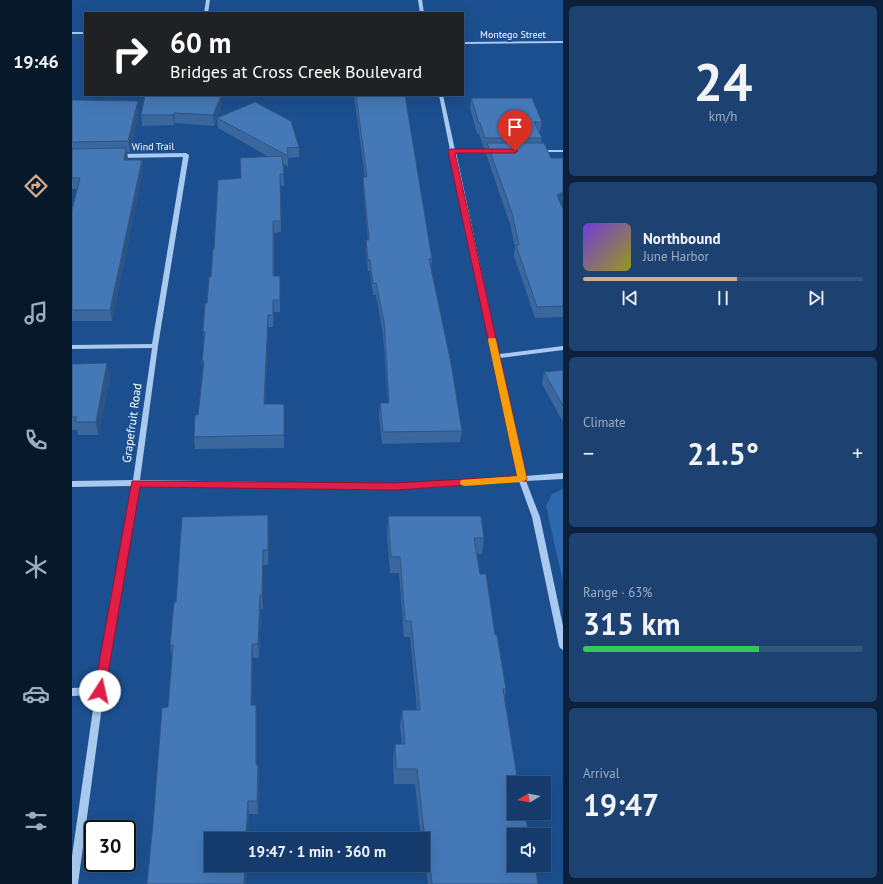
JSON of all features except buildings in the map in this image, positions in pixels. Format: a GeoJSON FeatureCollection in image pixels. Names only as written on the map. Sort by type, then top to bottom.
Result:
{"type":"FeatureCollection","features":[{"type":"Feature","properties":{"kind":"street"},"geometry":{"type":"LineString","coordinates":[[206,12],[208,0]]}},
{"type":"Feature","properties":{"kind":"street"},"geometry":{"type":"LineString","coordinates":[[420,0],[422,12]]}},
{"type":"Feature","properties":{"kind":"street"},"geometry":{"type":"LineString","coordinates":[[72,33],[84,33]]}},
{"type":"Feature","properties":{"kind":"street","name":"Montego Street"},"geometry":{"type":"LineString","coordinates":[[464,43],[563,42]]}},
{"type":"Feature","properties":{"kind":"street"},"geometry":{"type":"LineString","coordinates":[[441,96],[451,151],[522,479],[536,517],[563,646]]}},
{"type":"Feature","properties":{"kind":"street"},"geometry":{"type":"LineString","coordinates":[[451,151],[499,151]]}},
{"type":"Feature","properties":{"kind":"street"},"geometry":{"type":"LineString","coordinates":[[531,151],[563,151]]}},
{"type":"Feature","properties":{"kind":"street","name":"Wind Trail"},"geometry":{"type":"LineString","coordinates":[[110,156],[186,155]]}},
{"type":"Feature","properties":{"kind":"street","name":"Grapefruit Road"},"geometry":{"type":"LineString","coordinates":[[72,884],[100,691],[136,483],[154,346],[186,155]]}},
{"type":"Feature","properties":{"kind":"street"},"geometry":{"type":"LineString","coordinates":[[72,347],[154,346]]}},
{"type":"Feature","properties":{"kind":"street"},"geometry":{"type":"LineString","coordinates":[[496,357],[563,348]]}},
{"type":"Feature","properties":{"kind":"street"},"geometry":{"type":"LineString","coordinates":[[72,484],[136,483],[395,487],[563,476]]}},
{"type":"Feature","properties":{"kind":"street"},"geometry":{"type":"LineString","coordinates":[[72,692],[100,691]]}},
{"type":"Feature","properties":{"kind":"shaded area"},"geometry":{"type":"Polygon","coordinates":[[[563,489],[563,582],[546,506],[552,494],[563,489]]]}},
{"type":"Feature","properties":{"kind":"slow traffic"},"geometry":{"type":"LineString","coordinates":[[465,482],[522,479],[492,340]]}},
{"type":"Feature","properties":{"kind":"route"},"geometry":{"type":"LineString","coordinates":[[100,691],[136,483],[395,487],[522,479],[451,151],[515,151]]}}]}
